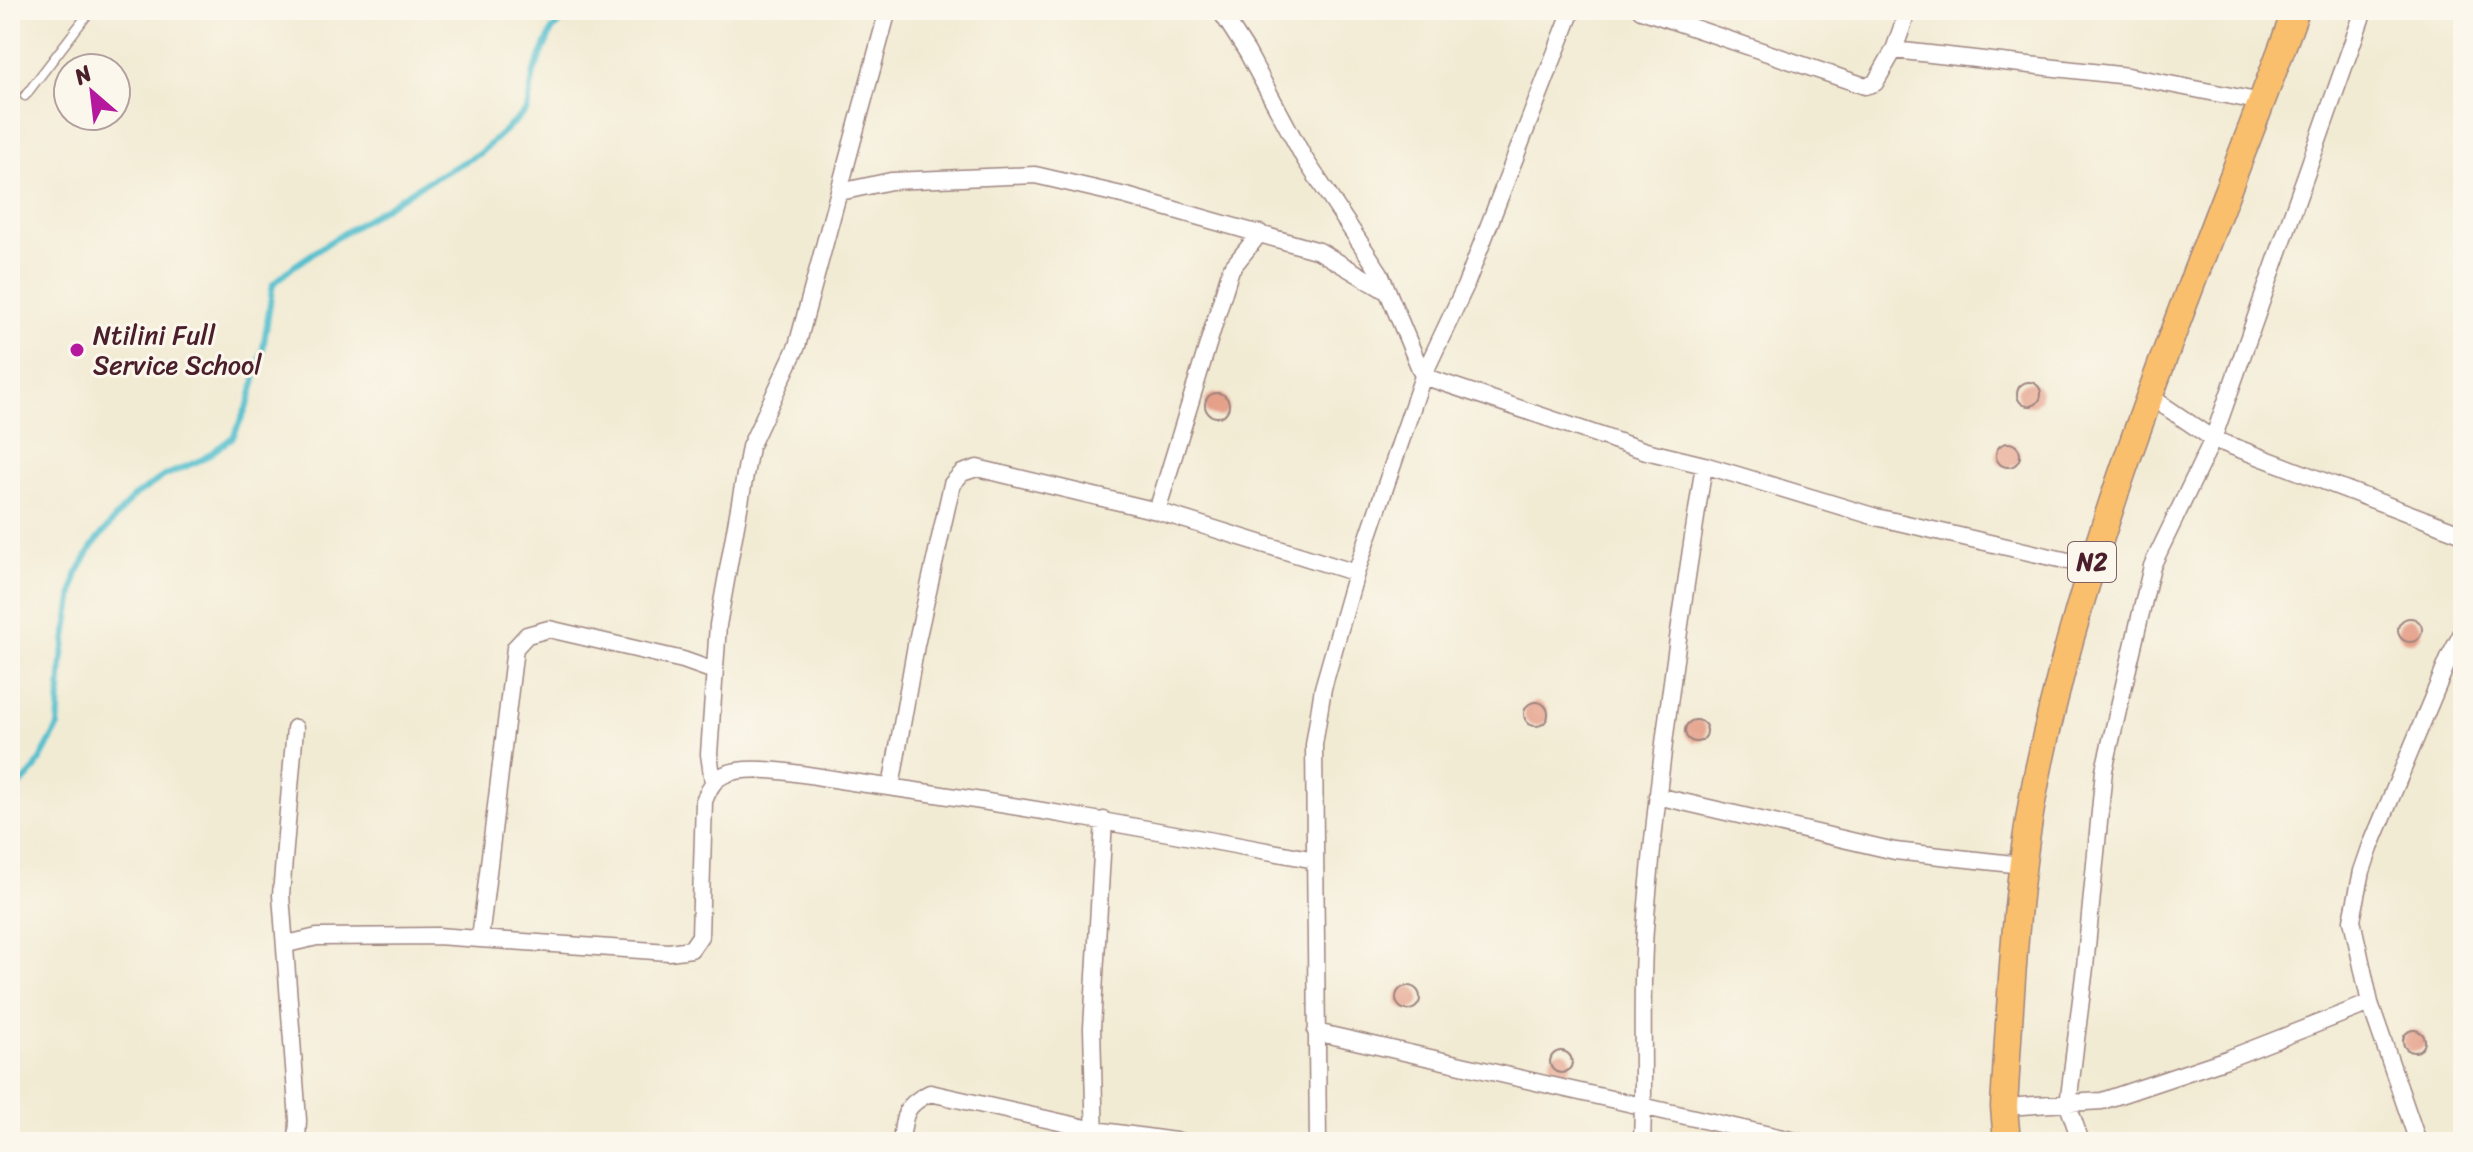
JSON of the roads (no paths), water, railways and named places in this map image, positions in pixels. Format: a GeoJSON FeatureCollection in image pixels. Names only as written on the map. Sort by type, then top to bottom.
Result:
{"type":"FeatureCollection","features":[{"type":"Feature","properties":{"kind":"highway","name":"N2"},"geometry":{"type":"LineString","coordinates":[[2007,1142],[2004,1107],[2022,865],[2054,700],[2090,566],[2296,10]]}},
{"type":"Feature","properties":{"kind":"street"},"geometry":{"type":"LineString","coordinates":[[713,782],[709,754],[718,625],[750,447],[797,346],[888,10]]}},
{"type":"Feature","properties":{"kind":"street"},"geometry":{"type":"LineString","coordinates":[[1220,10],[1247,52],[1304,158],[1380,273],[1423,376],[1646,451],[1704,465],[1876,517],[2090,566]]}},
{"type":"Feature","properties":{"kind":"street"},"geometry":{"type":"LineString","coordinates":[[1318,1142],[1316,730],[1323,688],[1356,573],[1423,376],[1465,287],[1572,10]]}},
{"type":"Feature","properties":{"kind":"street"},"geometry":{"type":"LineString","coordinates":[[1641,10],[1865,86],[1875,83],[1894,50],[1908,10]]}},
{"type":"Feature","properties":{"kind":"street"},"geometry":{"type":"LineString","coordinates":[[2081,1142],[2068,1105],[2104,770],[2152,566],[2213,439],[2364,10]]}},
{"type":"Feature","properties":{"kind":"street"},"geometry":{"type":"LineString","coordinates":[[1894,50],[2128,76],[2262,102]]}},
{"type":"Feature","properties":{"kind":"street"},"geometry":{"type":"LineString","coordinates":[[840,192],[891,181],[1035,175],[1126,196],[1319,251],[1388,292]]}},
{"type":"Feature","properties":{"kind":"street"},"geometry":{"type":"LineString","coordinates":[[1157,511],[1231,269],[1260,233]]}},
{"type":"Feature","properties":{"kind":"street"},"geometry":{"type":"LineString","coordinates":[[2151,397],[2213,439],[2463,534]]}},
{"type":"Feature","properties":{"kind":"street"},"geometry":{"type":"LineString","coordinates":[[1642,1142],[1642,974],[1657,796],[1674,652],[1704,465]]}},
{"type":"Feature","properties":{"kind":"street"},"geometry":{"type":"LineString","coordinates":[[891,787],[916,645],[952,484],[962,473],[977,468],[1157,511],[1356,573]]}},
{"type":"Feature","properties":{"kind":"street"},"geometry":{"type":"LineString","coordinates":[[480,939],[515,648],[527,635],[549,629],[683,660],[714,671]]}},
{"type":"Feature","properties":{"kind":"street"},"geometry":{"type":"LineString","coordinates":[[2418,1142],[2370,1003],[2352,920],[2355,898],[2370,848],[2456,660],[2463,631]]}},
{"type":"Feature","properties":{"kind":"street"},"geometry":{"type":"LineString","coordinates":[[295,728],[281,895],[287,944],[297,1142]]}},
{"type":"Feature","properties":{"kind":"street"},"geometry":{"type":"LineString","coordinates":[[287,944],[317,937],[437,936],[669,952],[691,949],[700,936],[704,801],[713,782],[727,773],[764,770],[891,787],[1104,820],[1315,860]]}},
{"type":"Feature","properties":{"kind":"street"},"geometry":{"type":"LineString","coordinates":[[1657,796],[1895,851],[2022,865]]}},
{"type":"Feature","properties":{"kind":"street"},"geometry":{"type":"LineString","coordinates":[[1095,1136],[1092,1028],[1104,820]]}},
{"type":"Feature","properties":{"kind":"street"},"geometry":{"type":"LineString","coordinates":[[2004,1107],[2102,1101],[2370,1003]]}},
{"type":"Feature","properties":{"kind":"street"},"geometry":{"type":"LineString","coordinates":[[1316,1032],[1800,1142]]}},
{"type":"Feature","properties":{"kind":"street"},"geometry":{"type":"LineString","coordinates":[[901,1142],[904,1113],[918,1099],[930,1093],[1095,1136],[1182,1142]]}},
{"type":"Feature","properties":{"kind":"lane"},"geometry":{"type":"LineString","coordinates":[[25,96],[91,10]]}},
{"type":"Feature","properties":{"kind":"waterway"},"geometry":{"type":"LineString","coordinates":[[10,796],[35,769],[58,727],[62,661],[76,575],[93,545],[132,498],[164,476],[203,459],[233,437],[249,402],[263,349],[273,284],[328,243],[421,185],[479,154],[527,110],[534,72],[552,30],[573,10]]}},
{"type":"Feature","properties":{"kind":"place","name":"Ntilini Full Service School"},"geometry":{"type":"Point","coordinates":[77,350]}}]}
